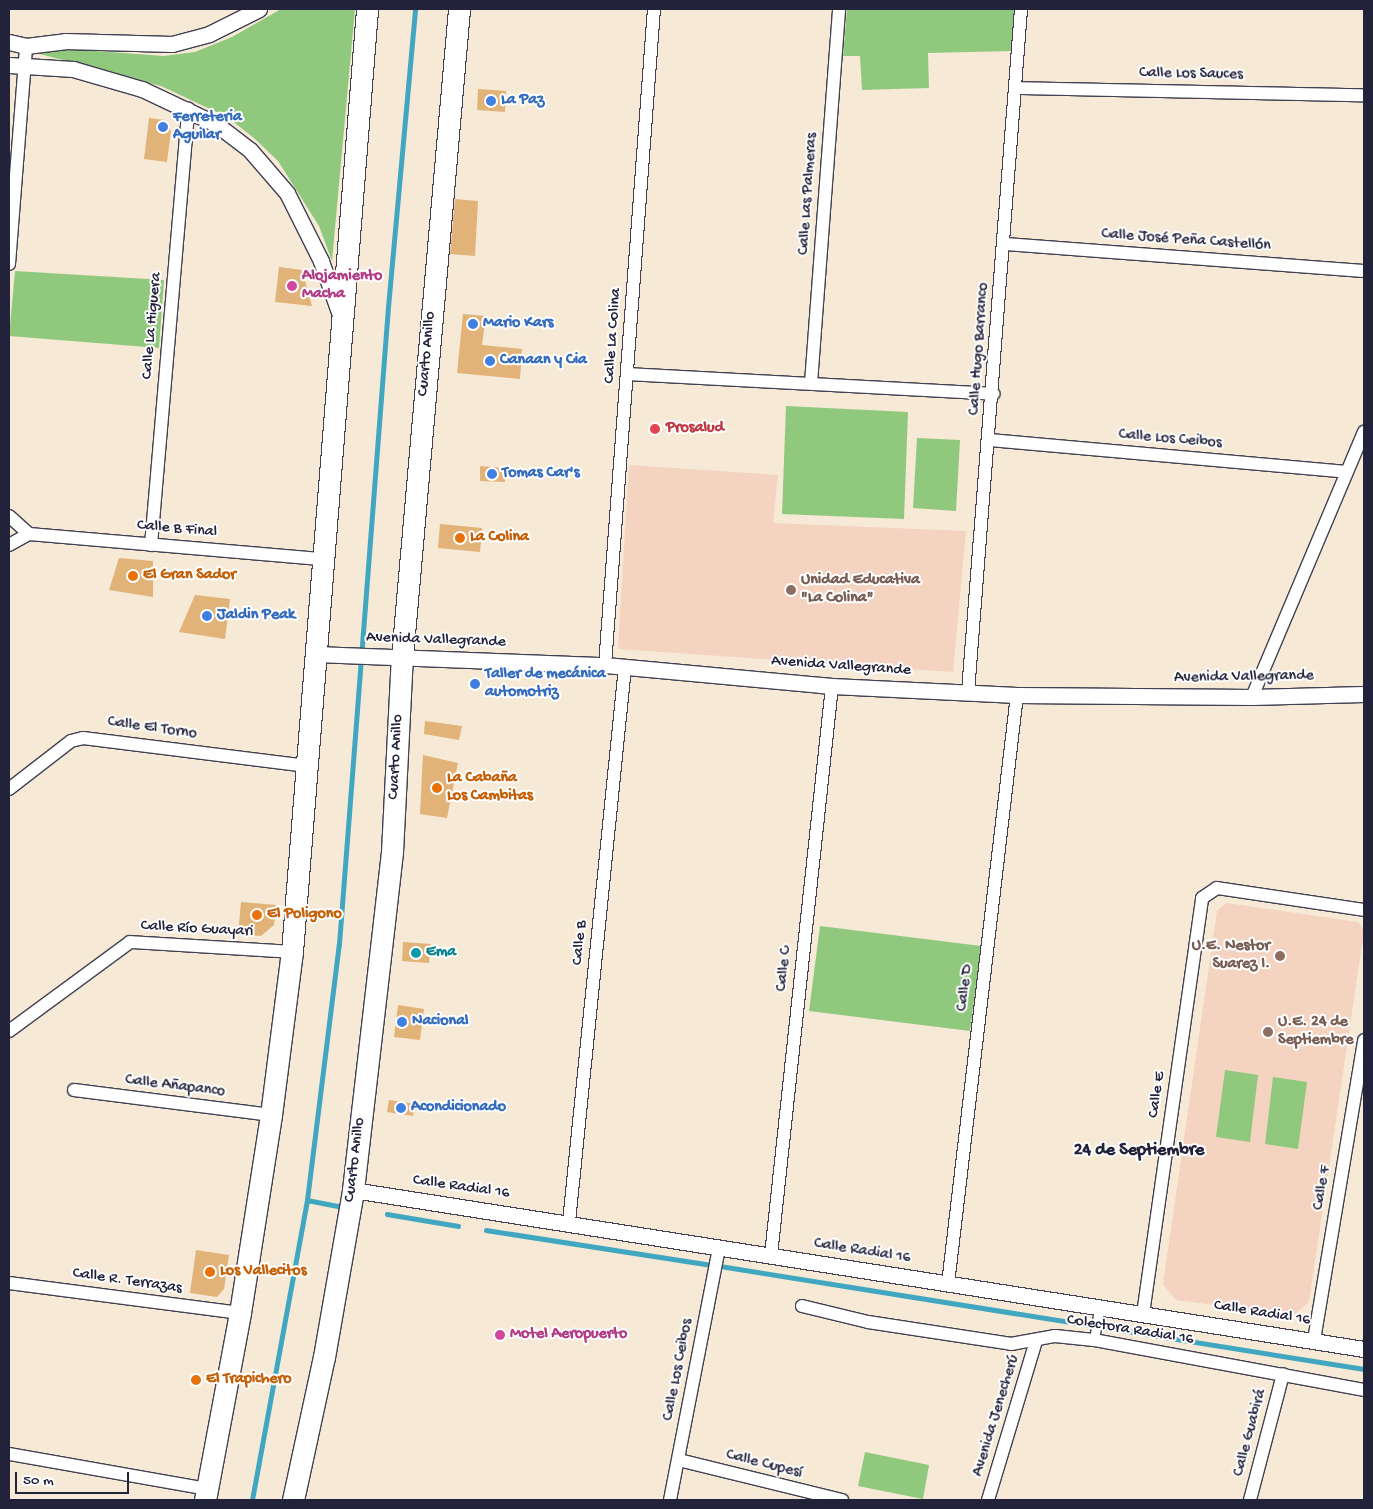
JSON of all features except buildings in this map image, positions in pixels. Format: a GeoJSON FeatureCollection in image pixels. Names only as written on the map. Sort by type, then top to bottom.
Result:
{"type":"FeatureCollection","features":[{"type":"Feature","properties":{"kind":"highway"},"geometry":{"type":"LineString","coordinates":[[206,1495],[240,1314],[272,1115],[292,952],[368,9]]}},
{"type":"Feature","properties":{"kind":"highway","name":"Cuarto Anillo"},"geometry":{"type":"LineString","coordinates":[[292,1500],[324,1356],[353,1190],[392,852],[402,657],[459,9]]}},
{"type":"Feature","properties":{"kind":"street"},"geometry":{"type":"LineString","coordinates":[[9,42],[26,46],[65,41],[172,44],[209,34],[260,9]]}},
{"type":"Feature","properties":{"kind":"street","name":"Calle La Colina"},"geometry":{"type":"LineString","coordinates":[[605,665],[654,9]]}},
{"type":"Feature","properties":{"kind":"street","name":"Calle Las Palmeras"},"geometry":{"type":"LineString","coordinates":[[811,383],[839,9]]}},
{"type":"Feature","properties":{"kind":"street","name":"Calle Hugo Barranco"},"geometry":{"type":"LineString","coordinates":[[968,692],[990,440],[1021,9]]}},
{"type":"Feature","properties":{"kind":"street"},"geometry":{"type":"LineString","coordinates":[[9,264],[26,46]]}},
{"type":"Feature","properties":{"kind":"street"},"geometry":{"type":"LineString","coordinates":[[9,65],[73,69],[142,89],[216,124],[250,150],[286,193],[322,261],[342,322]]}},
{"type":"Feature","properties":{"kind":"street","name":"Calle Los Sauces"},"geometry":{"type":"LineString","coordinates":[[1016,88],[1364,95]]}},
{"type":"Feature","properties":{"kind":"street","name":"Calle La Higuera"},"geometry":{"type":"LineString","coordinates":[[151,545],[188,110]]}},
{"type":"Feature","properties":{"kind":"street","name":"Calle José Peña Castellón"},"geometry":{"type":"LineString","coordinates":[[1004,244],[1364,271]]}},
{"type":"Feature","properties":{"kind":"street"},"geometry":{"type":"LineString","coordinates":[[628,374],[993,394]]}},
{"type":"Feature","properties":{"kind":"street"},"geometry":{"type":"LineString","coordinates":[[1252,697],[1364,432]]}},
{"type":"Feature","properties":{"kind":"street","name":"Calle Los Ceibos"},"geometry":{"type":"LineString","coordinates":[[990,440],[1347,472]]}},
{"type":"Feature","properties":{"kind":"street"},"geometry":{"type":"LineString","coordinates":[[9,516],[29,534],[9,545]]}},
{"type":"Feature","properties":{"kind":"street","name":"Calle B Final"},"geometry":{"type":"LineString","coordinates":[[29,534],[323,559]]}},
{"type":"Feature","properties":{"kind":"street","name":"Avenida Vallegrande"},"geometry":{"type":"LineString","coordinates":[[315,654],[605,665],[832,686],[1017,695],[1252,697],[1364,694]]}},
{"type":"Feature","properties":{"kind":"street","name":"Calle B"},"geometry":{"type":"LineString","coordinates":[[569,1222],[625,667]]}},
{"type":"Feature","properties":{"kind":"street","name":"Calle C"},"geometry":{"type":"LineString","coordinates":[[771,1254],[832,686]]}},
{"type":"Feature","properties":{"kind":"street","name":"Calle D"},"geometry":{"type":"LineString","coordinates":[[948,1284],[1017,695]]}},
{"type":"Feature","properties":{"kind":"street","name":"Calle El Torno"},"geometry":{"type":"LineString","coordinates":[[9,789],[71,741],[83,738],[307,766]]}},
{"type":"Feature","properties":{"kind":"street","name":"Calle E"},"geometry":{"type":"LineString","coordinates":[[1143,1314],[1202,898],[1217,888],[1364,910]]}},
{"type":"Feature","properties":{"kind":"street","name":"Calle Río Guayari"},"geometry":{"type":"LineString","coordinates":[[9,1031],[130,942],[292,952]]}},
{"type":"Feature","properties":{"kind":"street","name":"Calle F"},"geometry":{"type":"LineString","coordinates":[[1314,1340],[1364,1040]]}},
{"type":"Feature","properties":{"kind":"street","name":"Calle Añapanco"},"geometry":{"type":"LineString","coordinates":[[74,1090],[272,1115]]}},
{"type":"Feature","properties":{"kind":"street","name":"Calle Radial 16"},"geometry":{"type":"LineString","coordinates":[[353,1190],[771,1254],[948,1284],[1098,1313],[1143,1314],[1364,1349]]}},
{"type":"Feature","properties":{"kind":"street","name":"Calle Los Ceibos"},"geometry":{"type":"LineString","coordinates":[[670,1500],[719,1246]]}},
{"type":"Feature","properties":{"kind":"street","name":"Calle R. Terrazas"},"geometry":{"type":"LineString","coordinates":[[9,1282],[240,1314]]}},
{"type":"Feature","properties":{"kind":"street","name":"Colectora Radial 16"},"geometry":{"type":"LineString","coordinates":[[802,1306],[868,1322],[1011,1344],[1036,1341],[1055,1336],[1094,1337],[1364,1390]]}},
{"type":"Feature","properties":{"kind":"street"},"geometry":{"type":"LineString","coordinates":[[1094,1337],[1098,1313]]}},
{"type":"Feature","properties":{"kind":"street","name":"Avenida Jenecherú"},"geometry":{"type":"LineString","coordinates":[[988,1500],[1036,1341]]}},
{"type":"Feature","properties":{"kind":"street","name":"Calle Guabirá"},"geometry":{"type":"LineString","coordinates":[[1250,1500],[1283,1374]]}},
{"type":"Feature","properties":{"kind":"street"},"geometry":{"type":"LineString","coordinates":[[9,1454],[206,1495]]}},
{"type":"Feature","properties":{"kind":"street","name":"Calle Cupesí"},"geometry":{"type":"LineString","coordinates":[[679,1460],[842,1500]]}},
{"type":"Feature","properties":{"kind":"shaded area","name":"Unidad Educativa \"La Colina\""},"geometry":{"type":"Polygon","coordinates":[[[629,465],[778,475],[773,523],[966,531],[953,672],[618,649],[629,465]]]}},
{"type":"Feature","properties":{"kind":"shaded area"},"geometry":{"type":"Polygon","coordinates":[[[1226,903],[1358,922],[1364,931],[1309,1302],[1294,1315],[1176,1300],[1163,1284],[1217,911],[1226,903]]]}},
{"type":"Feature","properties":{"kind":"green space"},"geometry":{"type":"Polygon","coordinates":[[[281,9],[355,9],[332,261],[319,226],[278,161],[254,138],[227,117],[161,86],[40,54],[27,46],[164,56],[195,52],[232,37],[281,9]]]}},
{"type":"Feature","properties":{"kind":"green space"},"geometry":{"type":"Polygon","coordinates":[[[847,9],[1015,9],[1012,51],[928,53],[929,88],[862,90],[860,56],[843,56],[847,9]]]}},
{"type":"Feature","properties":{"kind":"green space"},"geometry":{"type":"Polygon","coordinates":[[[15,271],[164,280],[159,348],[9,336],[15,271]]]}},
{"type":"Feature","properties":{"kind":"green space"},"geometry":{"type":"Polygon","coordinates":[[[786,406],[908,412],[904,519],[782,514],[786,406]]]}},
{"type":"Feature","properties":{"kind":"green space"},"geometry":{"type":"Polygon","coordinates":[[[917,438],[960,440],[956,511],[913,508],[917,438]]]}},
{"type":"Feature","properties":{"kind":"green space"},"geometry":{"type":"Polygon","coordinates":[[[820,926],[981,946],[970,1031],[809,1011],[820,926]]]}},
{"type":"Feature","properties":{"kind":"green space"},"geometry":{"type":"Polygon","coordinates":[[[1225,1070],[1258,1075],[1250,1142],[1216,1137],[1225,1070]]]}},
{"type":"Feature","properties":{"kind":"green space"},"geometry":{"type":"Polygon","coordinates":[[[1273,1077],[1307,1082],[1298,1149],[1265,1144],[1273,1077]]]}},
{"type":"Feature","properties":{"kind":"green space"},"geometry":{"type":"Polygon","coordinates":[[[865,1452],[929,1465],[923,1499],[858,1486],[865,1452]]]}},
{"type":"Feature","properties":{"kind":"waterway"},"geometry":{"type":"LineString","coordinates":[[252,1500],[307,1200],[339,944],[388,307],[415,9]]}},
{"type":"Feature","properties":{"kind":"waterway"},"geometry":{"type":"LineString","coordinates":[[307,1200],[337,1206]]}},
{"type":"Feature","properties":{"kind":"waterway"},"geometry":{"type":"LineString","coordinates":[[387,1214],[458,1226]]}},
{"type":"Feature","properties":{"kind":"waterway"},"geometry":{"type":"LineString","coordinates":[[486,1230],[711,1265]]}},
{"type":"Feature","properties":{"kind":"waterway"},"geometry":{"type":"LineString","coordinates":[[720,1266],[1364,1369]]}},
{"type":"Feature","properties":{"kind":"place","name":"La Paz"},"geometry":{"type":"Point","coordinates":[491,101]}},
{"type":"Feature","properties":{"kind":"place","name":"Ferreteria Aguilar"},"geometry":{"type":"Point","coordinates":[163,127]}},
{"type":"Feature","properties":{"kind":"place","name":"Alojamiento Macha"},"geometry":{"type":"Point","coordinates":[292,286]}},
{"type":"Feature","properties":{"kind":"place","name":"Mario Kars"},"geometry":{"type":"Point","coordinates":[473,324]}},
{"type":"Feature","properties":{"kind":"place","name":"Canaan y Cia"},"geometry":{"type":"Point","coordinates":[490,361]}},
{"type":"Feature","properties":{"kind":"place","name":"Prosalud"},"geometry":{"type":"Point","coordinates":[655,429]}},
{"type":"Feature","properties":{"kind":"place","name":"Tomas Car's"},"geometry":{"type":"Point","coordinates":[492,474]}},
{"type":"Feature","properties":{"kind":"place","name":"La Colina"},"geometry":{"type":"Point","coordinates":[460,538]}},
{"type":"Feature","properties":{"kind":"place","name":"El Gran Sador"},"geometry":{"type":"Point","coordinates":[133,576]}},
{"type":"Feature","properties":{"kind":"place","name":"Unidad Educativa \"La Colina\""},"geometry":{"type":"Point","coordinates":[791,590]}},
{"type":"Feature","properties":{"kind":"place","name":"Jaldin Peak"},"geometry":{"type":"Point","coordinates":[207,616]}},
{"type":"Feature","properties":{"kind":"place","name":"Taller de mecánica automotriz"},"geometry":{"type":"Point","coordinates":[475,684]}},
{"type":"Feature","properties":{"kind":"place","name":"La Cabaña Los Cambitas"},"geometry":{"type":"Point","coordinates":[437,788]}},
{"type":"Feature","properties":{"kind":"place","name":"El Poligono"},"geometry":{"type":"Point","coordinates":[257,915]}},
{"type":"Feature","properties":{"kind":"place","name":"Ema"},"geometry":{"type":"Point","coordinates":[416,953]}},
{"type":"Feature","properties":{"kind":"place","name":"U.E. Nestor Suarez I."},"geometry":{"type":"Point","coordinates":[1280,956]}},
{"type":"Feature","properties":{"kind":"place","name":"Nacional"},"geometry":{"type":"Point","coordinates":[402,1022]}},
{"type":"Feature","properties":{"kind":"place","name":"U.E. 24 de Septiembre"},"geometry":{"type":"Point","coordinates":[1268,1032]}},
{"type":"Feature","properties":{"kind":"place","name":"Acondicionado"},"geometry":{"type":"Point","coordinates":[401,1108]}},
{"type":"Feature","properties":{"kind":"place","name":"Los Vallecitos"},"geometry":{"type":"Point","coordinates":[210,1272]}},
{"type":"Feature","properties":{"kind":"place","name":"Motel Aeropuerto"},"geometry":{"type":"Point","coordinates":[500,1335]}},
{"type":"Feature","properties":{"kind":"place","name":"El Trapichero"},"geometry":{"type":"Point","coordinates":[196,1380]}},
{"type":"Feature","properties":{"kind":"district","name":"24 de Septiembre"},"geometry":{"type":"Point","coordinates":[1139,1151]}}]}
